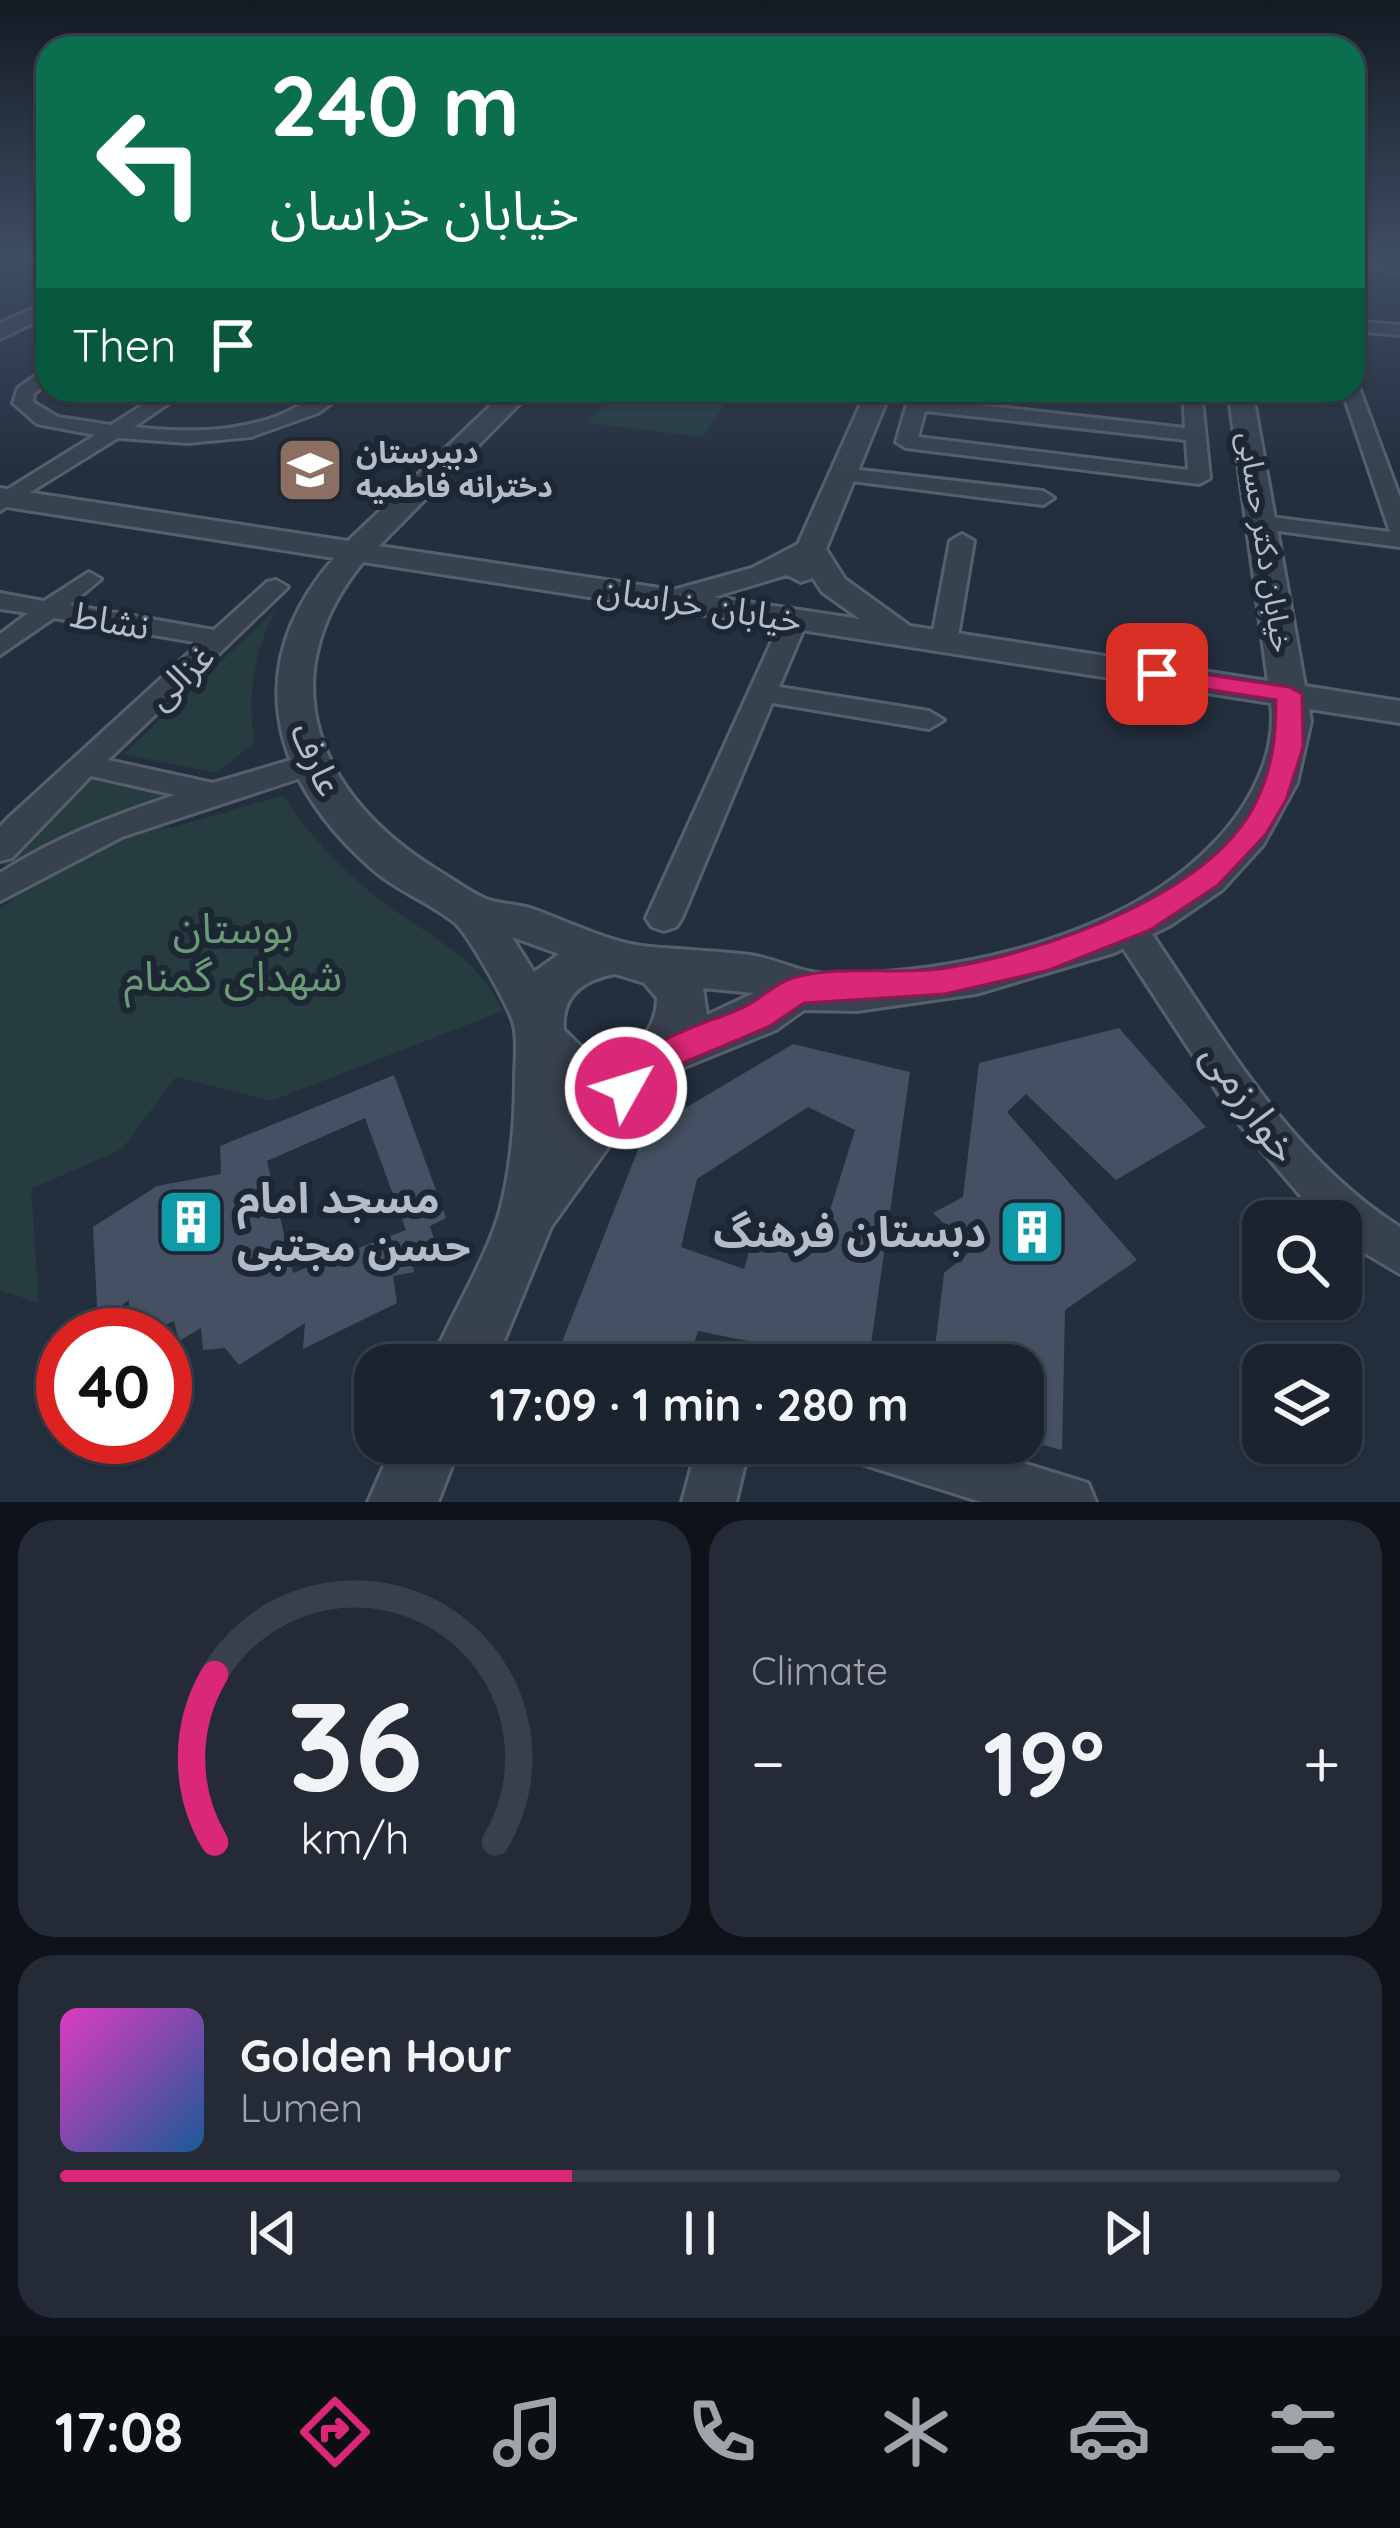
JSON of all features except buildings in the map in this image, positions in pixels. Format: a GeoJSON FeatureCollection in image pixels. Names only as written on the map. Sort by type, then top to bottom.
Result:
{"type":"FeatureCollection","features":[{"type":"Feature","properties":{"kind":"street"},"geometry":{"type":"LineString","coordinates":[[0,396],[36,378]]}},
{"type":"Feature","properties":{"kind":"street"},"geometry":{"type":"LineString","coordinates":[[36,381],[22,403],[38,418],[69,425]]}},
{"type":"Feature","properties":{"kind":"street"},"geometry":{"type":"LineString","coordinates":[[3,500],[160,402]]}},
{"type":"Feature","properties":{"kind":"street"},"geometry":{"type":"LineString","coordinates":[[13,420],[181,439],[247,432],[303,415],[322,402]]}},
{"type":"Feature","properties":{"kind":"street","name":"عارف"},"geometry":{"type":"LineString","coordinates":[[509,402],[356,551],[313,609],[296,655],[293,704],[311,764],[339,809],[376,848],[424,885],[477,915],[644,946],[773,978],[797,990],[894,988],[981,975],[1049,958],[1128,927],[1208,877],[1256,826],[1283,774],[1292,721],[1289,694]]}},
{"type":"Feature","properties":{"kind":"street"},"geometry":{"type":"LineString","coordinates":[[529,1210],[542,1108],[538,1005],[559,975],[576,965],[644,946],[763,693],[811,549],[874,402]]}},
{"type":"Feature","properties":{"kind":"street"},"geometry":{"type":"LineString","coordinates":[[918,402],[906,442],[1198,478],[1196,402]]}},
{"type":"Feature","properties":{"kind":"street"},"geometry":{"type":"LineString","coordinates":[[957,402],[1198,435]]}},
{"type":"Feature","properties":{"kind":"street","name":"خیابان دکتر حسابی"},"geometry":{"type":"LineString","coordinates":[[1242,402],[1289,694]]}},
{"type":"Feature","properties":{"kind":"street"},"geometry":{"type":"LineString","coordinates":[[1356,402],[1400,530]]}},
{"type":"Feature","properties":{"kind":"street"},"geometry":{"type":"LineString","coordinates":[[843,474],[1043,498]]}},
{"type":"Feature","properties":{"kind":"street","name":"خیابان خراسان"},"geometry":{"type":"LineString","coordinates":[[3,500],[1400,712]]}},
{"type":"Feature","properties":{"kind":"street"},"geometry":{"type":"LineString","coordinates":[[1262,523],[1400,540]]}},
{"type":"Feature","properties":{"kind":"street"},"geometry":{"type":"LineString","coordinates":[[811,549],[823,573],[846,597],[872,615],[934,640],[962,541]]}},
{"type":"Feature","properties":{"kind":"street"},"geometry":{"type":"LineString","coordinates":[[647,596],[742,581],[781,567],[811,549]]}},
{"type":"Feature","properties":{"kind":"street"},"geometry":{"type":"LineString","coordinates":[[0,646],[89,579]]}},
{"type":"Feature","properties":{"kind":"street","name":"غزالی"},"geometry":{"type":"LineString","coordinates":[[0,850],[276,587]]}},
{"type":"Feature","properties":{"kind":"street","name":"نشاط"},"geometry":{"type":"LineString","coordinates":[[0,601],[220,639]]}},
{"type":"Feature","properties":{"kind":"street"},"geometry":{"type":"LineString","coordinates":[[763,693],[929,720]]}},
{"type":"Feature","properties":{"kind":"street"},"geometry":{"type":"LineString","coordinates":[[0,890],[94,835],[311,764]]}},
{"type":"Feature","properties":{"kind":"street"},"geometry":{"type":"LineString","coordinates":[[85,765],[215,793]]}},
{"type":"Feature","properties":{"kind":"street"},"geometry":{"type":"LineString","coordinates":[[477,915],[490,946],[518,983],[538,1030],[566,1066],[586,1074],[629,1074],[658,1060]]}},
{"type":"Feature","properties":{"kind":"street","name":"خوارزمی"},"geometry":{"type":"LineString","coordinates":[[1128,927],[1308,1182],[1360,1227],[1400,1252]]}},
{"type":"Feature","properties":{"kind":"street"},"geometry":{"type":"LineString","coordinates":[[471,1344],[529,1210],[603,1112],[658,1060],[685,1022],[685,1005],[669,975],[644,946]]}},
{"type":"Feature","properties":{"kind":"street","name":"عارف"},"geometry":{"type":"LineString","coordinates":[[658,1060],[758,1016],[797,990]]}},
{"type":"Feature","properties":{"kind":"street"},"geometry":{"type":"LineString","coordinates":[[403,1502],[419,1464]]}},
{"type":"Feature","properties":{"kind":"street"},"geometry":{"type":"LineString","coordinates":[[709,1502],[719,1464]]}},
{"type":"Feature","properties":{"kind":"street"},"geometry":{"type":"LineString","coordinates":[[941,1464],[1069,1502]]}},
{"type":"Feature","properties":{"kind":"green space"},"geometry":{"type":"Polygon","coordinates":[[[606,402],[726,402],[703,437],[588,423],[606,402]]]}},
{"type":"Feature","properties":{"kind":"green space"},"geometry":{"type":"Polygon","coordinates":[[[276,609],[254,674],[255,743],[215,773],[124,754],[276,609]]]}},
{"type":"Feature","properties":{"kind":"green space"},"geometry":{"type":"Polygon","coordinates":[[[89,772],[169,795],[16,867],[3,865],[27,830],[89,772]]]}},
{"type":"Feature","properties":{"kind":"green space","name":"بوستان شهدای گمنام"},"geometry":{"type":"Polygon","coordinates":[[[283,795],[318,841],[357,880],[467,962],[503,1011],[271,1101],[176,1077],[122,1149],[31,1189],[39,1303],[0,1290],[0,909],[107,842],[283,795]]]}},
{"type":"Feature","properties":{"kind":"place","name":"دبیرستان دخترانه فاطمیه"},"geometry":{"type":"Point","coordinates":[310,470]}},
{"type":"Feature","properties":{"kind":"place","name":"مسجد امام حسن مجتبی"},"geometry":{"type":"Point","coordinates":[191,1222]}},
{"type":"Feature","properties":{"kind":"place","name":"دبستان فرهنگ"},"geometry":{"type":"Point","coordinates":[1032,1232]}},
{"type":"Feature","properties":{"kind":"route"},"geometry":{"type":"LineString","coordinates":[[626,1088],[667,1053],[758,1016],[797,990],[894,988],[1049,958],[1138,922],[1208,877],[1256,826],[1272,800],[1289,747],[1289,694],[1157,674]]}}]}
